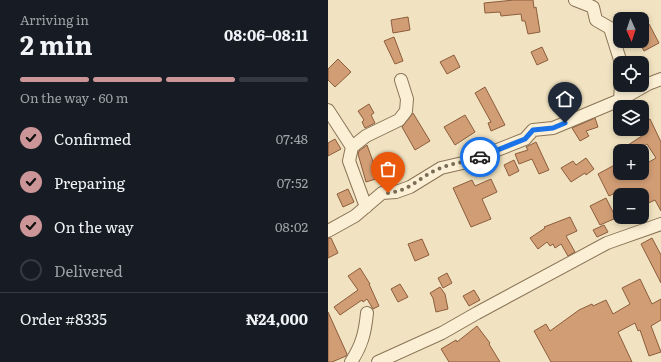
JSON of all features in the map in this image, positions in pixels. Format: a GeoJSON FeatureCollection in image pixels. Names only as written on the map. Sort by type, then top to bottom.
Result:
{"type":"FeatureCollection","features":[{"type":"Feature","properties":{"kind":"street"},"geometry":{"type":"LineString","coordinates":[[575,0],[593,7],[596,20],[610,28],[619,56]]}},
{"type":"Feature","properties":{"kind":"street"},"geometry":{"type":"LineString","coordinates":[[620,100],[648,84],[661,79]]}},
{"type":"Feature","properties":{"kind":"street"},"geometry":{"type":"LineString","coordinates":[[366,207],[349,161],[352,147],[366,136],[399,120],[406,111],[407,99],[401,80]]}},
{"type":"Feature","properties":{"kind":"street"},"geometry":{"type":"LineString","coordinates":[[620,100],[621,92]]}},
{"type":"Feature","properties":{"kind":"street"},"geometry":{"type":"LineString","coordinates":[[328,231],[356,216],[382,193],[396,192],[410,187],[441,168],[467,162],[525,139],[533,130],[553,128],[613,103]]}},
{"type":"Feature","properties":{"kind":"street"},"geometry":{"type":"LineString","coordinates":[[328,110],[352,147]]}},
{"type":"Feature","properties":{"kind":"street"},"geometry":{"type":"LineString","coordinates":[[378,362],[442,333],[477,312],[608,243],[661,224]]}},
{"type":"Feature","properties":{"kind":"street"},"geometry":{"type":"LineString","coordinates":[[351,362],[365,333],[367,313]]}},
{"type":"Feature","properties":{"kind":"building"},"geometry":{"type":"Polygon","coordinates":[[[533,0],[534,8],[536,7],[540,32],[528,34],[525,21],[522,21],[521,14],[501,16],[500,12],[485,13],[484,3],[533,0]]]}},
{"type":"Feature","properties":{"kind":"building"},"geometry":{"type":"Polygon","coordinates":[[[408,17],[410,30],[393,33],[391,20],[408,17]]]}},
{"type":"Feature","properties":{"kind":"building"},"geometry":{"type":"Polygon","coordinates":[[[649,24],[659,43],[644,51],[642,48],[649,48],[649,24]]]}},
{"type":"Feature","properties":{"kind":"building"},"geometry":{"type":"Polygon","coordinates":[[[394,37],[403,61],[395,64],[384,41],[394,37]]]}},
{"type":"Feature","properties":{"kind":"building"},"geometry":{"type":"Polygon","coordinates":[[[542,47],[548,60],[537,65],[531,52],[542,47]]]}},
{"type":"Feature","properties":{"kind":"building"},"geometry":{"type":"Polygon","coordinates":[[[454,55],[460,67],[447,74],[440,62],[454,55]]]}},
{"type":"Feature","properties":{"kind":"building"},"geometry":{"type":"Polygon","coordinates":[[[338,59],[351,72],[335,87],[328,80],[328,69],[338,59]]]}},
{"type":"Feature","properties":{"kind":"building"},"geometry":{"type":"Polygon","coordinates":[[[485,87],[505,125],[491,131],[488,123],[491,122],[475,93],[485,87]]]}},
{"type":"Feature","properties":{"kind":"building"},"geometry":{"type":"Polygon","coordinates":[[[369,104],[374,113],[371,115],[375,123],[365,128],[362,122],[364,120],[358,111],[369,104]]]}},
{"type":"Feature","properties":{"kind":"building"},"geometry":{"type":"Polygon","coordinates":[[[413,113],[430,141],[415,150],[402,127],[413,113]]]}},
{"type":"Feature","properties":{"kind":"building"},"geometry":{"type":"Polygon","coordinates":[[[465,115],[475,132],[455,145],[444,127],[465,115]]]}},
{"type":"Feature","properties":{"kind":"building"},"geometry":{"type":"Polygon","coordinates":[[[595,118],[598,127],[586,131],[589,136],[580,141],[572,128],[595,118]]]}},
{"type":"Feature","properties":{"kind":"building"},"geometry":{"type":"Polygon","coordinates":[[[649,120],[661,142],[661,211],[655,200],[649,203],[649,188],[613,188],[613,194],[609,196],[598,174],[613,166],[613,180],[649,180],[649,162],[656,158],[649,147],[649,144],[630,144],[642,136],[649,136],[649,120]]]}},
{"type":"Feature","properties":{"kind":"building"},"geometry":{"type":"Polygon","coordinates":[[[335,139],[341,149],[328,156],[328,143],[335,139]]]}},
{"type":"Feature","properties":{"kind":"building"},"geometry":{"type":"Polygon","coordinates":[[[536,142],[549,170],[539,174],[532,159],[519,164],[515,154],[528,150],[526,147],[536,142]]]}},
{"type":"Feature","properties":{"kind":"building"},"geometry":{"type":"Polygon","coordinates":[[[367,145],[379,178],[366,182],[358,154],[359,151],[367,145]]]}},
{"type":"Feature","properties":{"kind":"building"},"geometry":{"type":"Polygon","coordinates":[[[586,158],[594,169],[586,175],[585,173],[571,182],[561,168],[573,161],[576,165],[586,158]]]}},
{"type":"Feature","properties":{"kind":"building"},"geometry":{"type":"Polygon","coordinates":[[[514,160],[519,171],[509,176],[504,165],[514,160]]]}},
{"type":"Feature","properties":{"kind":"building"},"geometry":{"type":"Polygon","coordinates":[[[491,179],[497,192],[482,199],[491,219],[471,227],[453,188],[472,180],[475,186],[491,179]]]}},
{"type":"Feature","properties":{"kind":"building"},"geometry":{"type":"Polygon","coordinates":[[[348,189],[354,202],[343,207],[337,194],[348,189]]]}},
{"type":"Feature","properties":{"kind":"building"},"geometry":{"type":"Polygon","coordinates":[[[606,198],[613,212],[613,219],[600,225],[590,206],[606,198]]]}},
{"type":"Feature","properties":{"kind":"building"},"geometry":{"type":"Polygon","coordinates":[[[570,217],[577,231],[566,236],[575,252],[568,256],[561,244],[555,248],[553,244],[550,246],[547,242],[538,249],[530,238],[545,228],[544,227],[570,217]]]}},
{"type":"Feature","properties":{"kind":"building"},"geometry":{"type":"Polygon","coordinates":[[[604,225],[608,232],[597,237],[593,230],[604,225]]]}},
{"type":"Feature","properties":{"kind":"building"},"geometry":{"type":"Polygon","coordinates":[[[328,238],[331,238],[338,253],[328,258],[328,238]]]}},
{"type":"Feature","properties":{"kind":"building"},"geometry":{"type":"Polygon","coordinates":[[[652,238],[661,255],[661,283],[641,244],[652,238]]]}},
{"type":"Feature","properties":{"kind":"building"},"geometry":{"type":"Polygon","coordinates":[[[422,239],[429,255],[415,261],[408,244],[422,239]]]}},
{"type":"Feature","properties":{"kind":"building"},"geometry":{"type":"Polygon","coordinates":[[[360,268],[370,284],[379,306],[373,309],[367,299],[363,302],[362,300],[340,315],[334,307],[358,290],[348,276],[360,268]]]}},
{"type":"Feature","properties":{"kind":"building"},"geometry":{"type":"Polygon","coordinates":[[[447,273],[452,283],[443,288],[438,278],[447,273]]]}},
{"type":"Feature","properties":{"kind":"building"},"geometry":{"type":"Polygon","coordinates":[[[640,279],[652,304],[661,299],[661,320],[651,326],[661,352],[649,356],[640,330],[638,331],[635,323],[618,332],[632,362],[551,362],[534,331],[546,324],[550,331],[579,310],[606,300],[613,314],[630,304],[622,288],[640,279]]]}},
{"type":"Feature","properties":{"kind":"building"},"geometry":{"type":"Polygon","coordinates":[[[400,284],[408,297],[398,302],[391,289],[400,284]]]}},
{"type":"Feature","properties":{"kind":"building"},"geometry":{"type":"Polygon","coordinates":[[[440,287],[445,294],[448,309],[436,312],[433,298],[430,293],[440,287]]]}},
{"type":"Feature","properties":{"kind":"building"},"geometry":{"type":"Polygon","coordinates":[[[474,290],[480,300],[469,306],[463,296],[474,290]]]}},
{"type":"Feature","properties":{"kind":"building"},"geometry":{"type":"Polygon","coordinates":[[[328,312],[347,354],[346,356],[332,362],[328,362],[328,312]]]}},
{"type":"Feature","properties":{"kind":"building"},"geometry":{"type":"Polygon","coordinates":[[[477,326],[490,343],[489,344],[500,362],[449,362],[441,349],[456,340],[457,342],[477,326]]]}},
{"type":"Feature","properties":{"kind":"way so far"},"geometry":{"type":"LineString","coordinates":[[388,193],[410,187],[441,168],[467,162],[480,157]]}},
{"type":"Feature","properties":{"kind":"route"},"geometry":{"type":"LineString","coordinates":[[480,157],[525,139],[533,130],[553,128],[565,123]]}}]}
